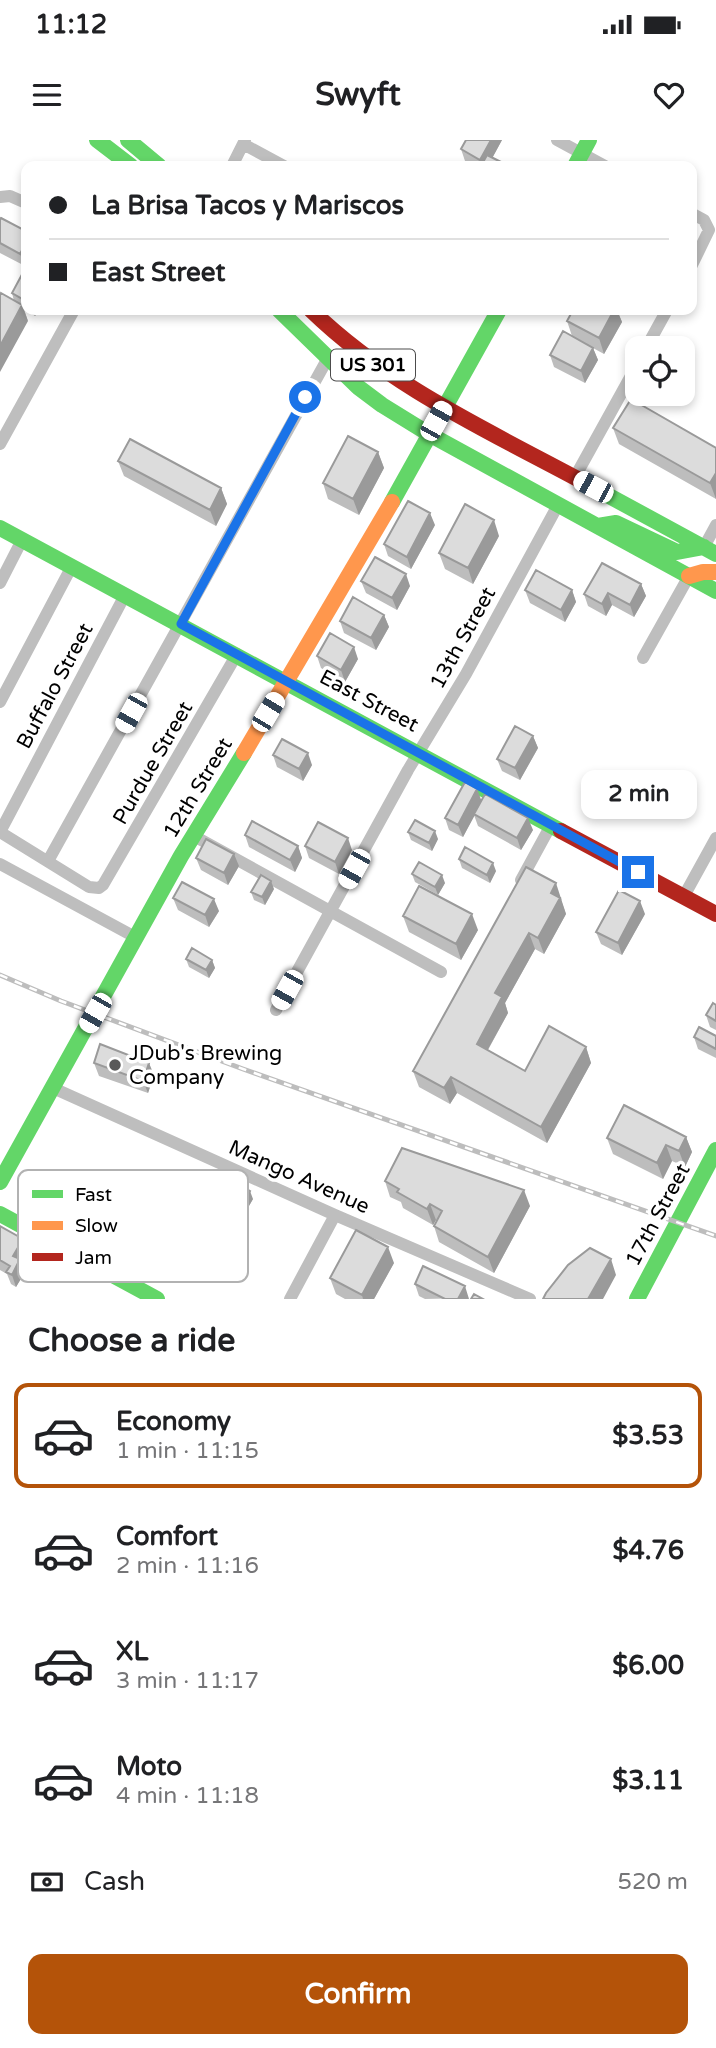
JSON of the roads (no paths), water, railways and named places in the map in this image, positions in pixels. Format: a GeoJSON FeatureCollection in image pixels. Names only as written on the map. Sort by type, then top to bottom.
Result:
{"type":"FeatureCollection","features":[{"type":"Feature","properties":{"kind":"street"},"geometry":{"type":"LineString","coordinates":[[97,140],[124,161]]}},
{"type":"Feature","properties":{"kind":"street"},"geometry":{"type":"LineString","coordinates":[[128,140],[153,161]]}},
{"type":"Feature","properties":{"kind":"street"},"geometry":{"type":"LineString","coordinates":[[557,140],[582,153]]}},
{"type":"Feature","properties":{"kind":"street"},"geometry":{"type":"LineString","coordinates":[[234,161],[244,142],[276,161]]}},
{"type":"Feature","properties":{"kind":"street"},"geometry":{"type":"LineString","coordinates":[[0,197],[10,196],[21,201]]}},
{"type":"Feature","properties":{"kind":"street"},"geometry":{"type":"LineString","coordinates":[[697,216],[708,226],[707,238],[697,256]]}},
{"type":"Feature","properties":{"kind":"street"},"geometry":{"type":"LineString","coordinates":[[0,444],[71,315]]}},
{"type":"Feature","properties":{"kind":"street","name":"US 301"},"geometry":{"type":"LineString","coordinates":[[283,315],[358,387],[382,405],[429,434],[716,591]]}},
{"type":"Feature","properties":{"kind":"street","name":"US 301"},"geometry":{"type":"LineString","coordinates":[[316,315],[372,364],[444,408],[710,551]]}},
{"type":"Feature","properties":{"kind":"street","name":"12th Street"},"geometry":{"type":"LineString","coordinates":[[0,1182],[135,937],[365,554],[496,315]]}},
{"type":"Feature","properties":{"kind":"street"},"geometry":{"type":"LineString","coordinates":[[653,336],[664,315]]}},
{"type":"Feature","properties":{"kind":"street"},"geometry":{"type":"LineString","coordinates":[[0,832],[48,860],[328,358]]}},
{"type":"Feature","properties":{"kind":"street"},"geometry":{"type":"LineString","coordinates":[[575,477],[625,387]]}},
{"type":"Feature","properties":{"kind":"street","name":"13th Street"},"geometry":{"type":"LineString","coordinates":[[276,1010],[558,505]]}},
{"type":"Feature","properties":{"kind":"street"},"geometry":{"type":"LineString","coordinates":[[597,527],[616,523],[677,552],[710,551],[716,525]]}},
{"type":"Feature","properties":{"kind":"street","name":"East Street"},"geometry":{"type":"LineString","coordinates":[[0,528],[716,914]]}},
{"type":"Feature","properties":{"kind":"street"},"geometry":{"type":"LineString","coordinates":[[0,583],[22,540]]}},
{"type":"Feature","properties":{"kind":"street"},"geometry":{"type":"LineString","coordinates":[[0,702],[72,566]]}},
{"type":"Feature","properties":{"kind":"street"},"geometry":{"type":"LineString","coordinates":[[643,658],[689,576],[716,572]]}},
{"type":"Feature","properties":{"kind":"street","name":"Buffalo Street"},"geometry":{"type":"LineString","coordinates":[[0,832],[125,595]]}},
{"type":"Feature","properties":{"kind":"street","name":"Purdue Street"},"geometry":{"type":"LineString","coordinates":[[48,860],[89,887],[99,888],[110,874],[237,654]]}},
{"type":"Feature","properties":{"kind":"street"},"geometry":{"type":"LineString","coordinates":[[518,885],[551,825]]}},
{"type":"Feature","properties":{"kind":"street"},"geometry":{"type":"LineString","coordinates":[[194,836],[441,972]]}},
{"type":"Feature","properties":{"kind":"street"},"geometry":{"type":"LineString","coordinates":[[684,896],[716,838]]}},
{"type":"Feature","properties":{"kind":"street"},"geometry":{"type":"LineString","coordinates":[[0,864],[135,937]]}},
{"type":"Feature","properties":{"kind":"street","name":"Mango Avenue"},"geometry":{"type":"LineString","coordinates":[[52,1088],[235,1170]]}},
{"type":"Feature","properties":{"kind":"street","name":"17th Street"},"geometry":{"type":"LineString","coordinates":[[637,1299],[716,1150]]}},
{"type":"Feature","properties":{"kind":"street","name":"Mango Avenue"},"geometry":{"type":"LineString","coordinates":[[248,1176],[530,1299]]}},
{"type":"Feature","properties":{"kind":"street"},"geometry":{"type":"LineString","coordinates":[[0,1214],[18,1224]]}},
{"type":"Feature","properties":{"kind":"street"},"geometry":{"type":"LineString","coordinates":[[290,1299],[335,1215]]}},
{"type":"Feature","properties":{"kind":"street"},"geometry":{"type":"LineString","coordinates":[[126,1282],[157,1299]]}},
{"type":"Feature","properties":{"kind":"railway"},"geometry":{"type":"LineString","coordinates":[[0,975],[61,1001],[243,1069],[716,1236]]}},
{"type":"Feature","properties":{"kind":"place","name":"JDub's Brewing Company"},"geometry":{"type":"Point","coordinates":[115,1065]}}]}
